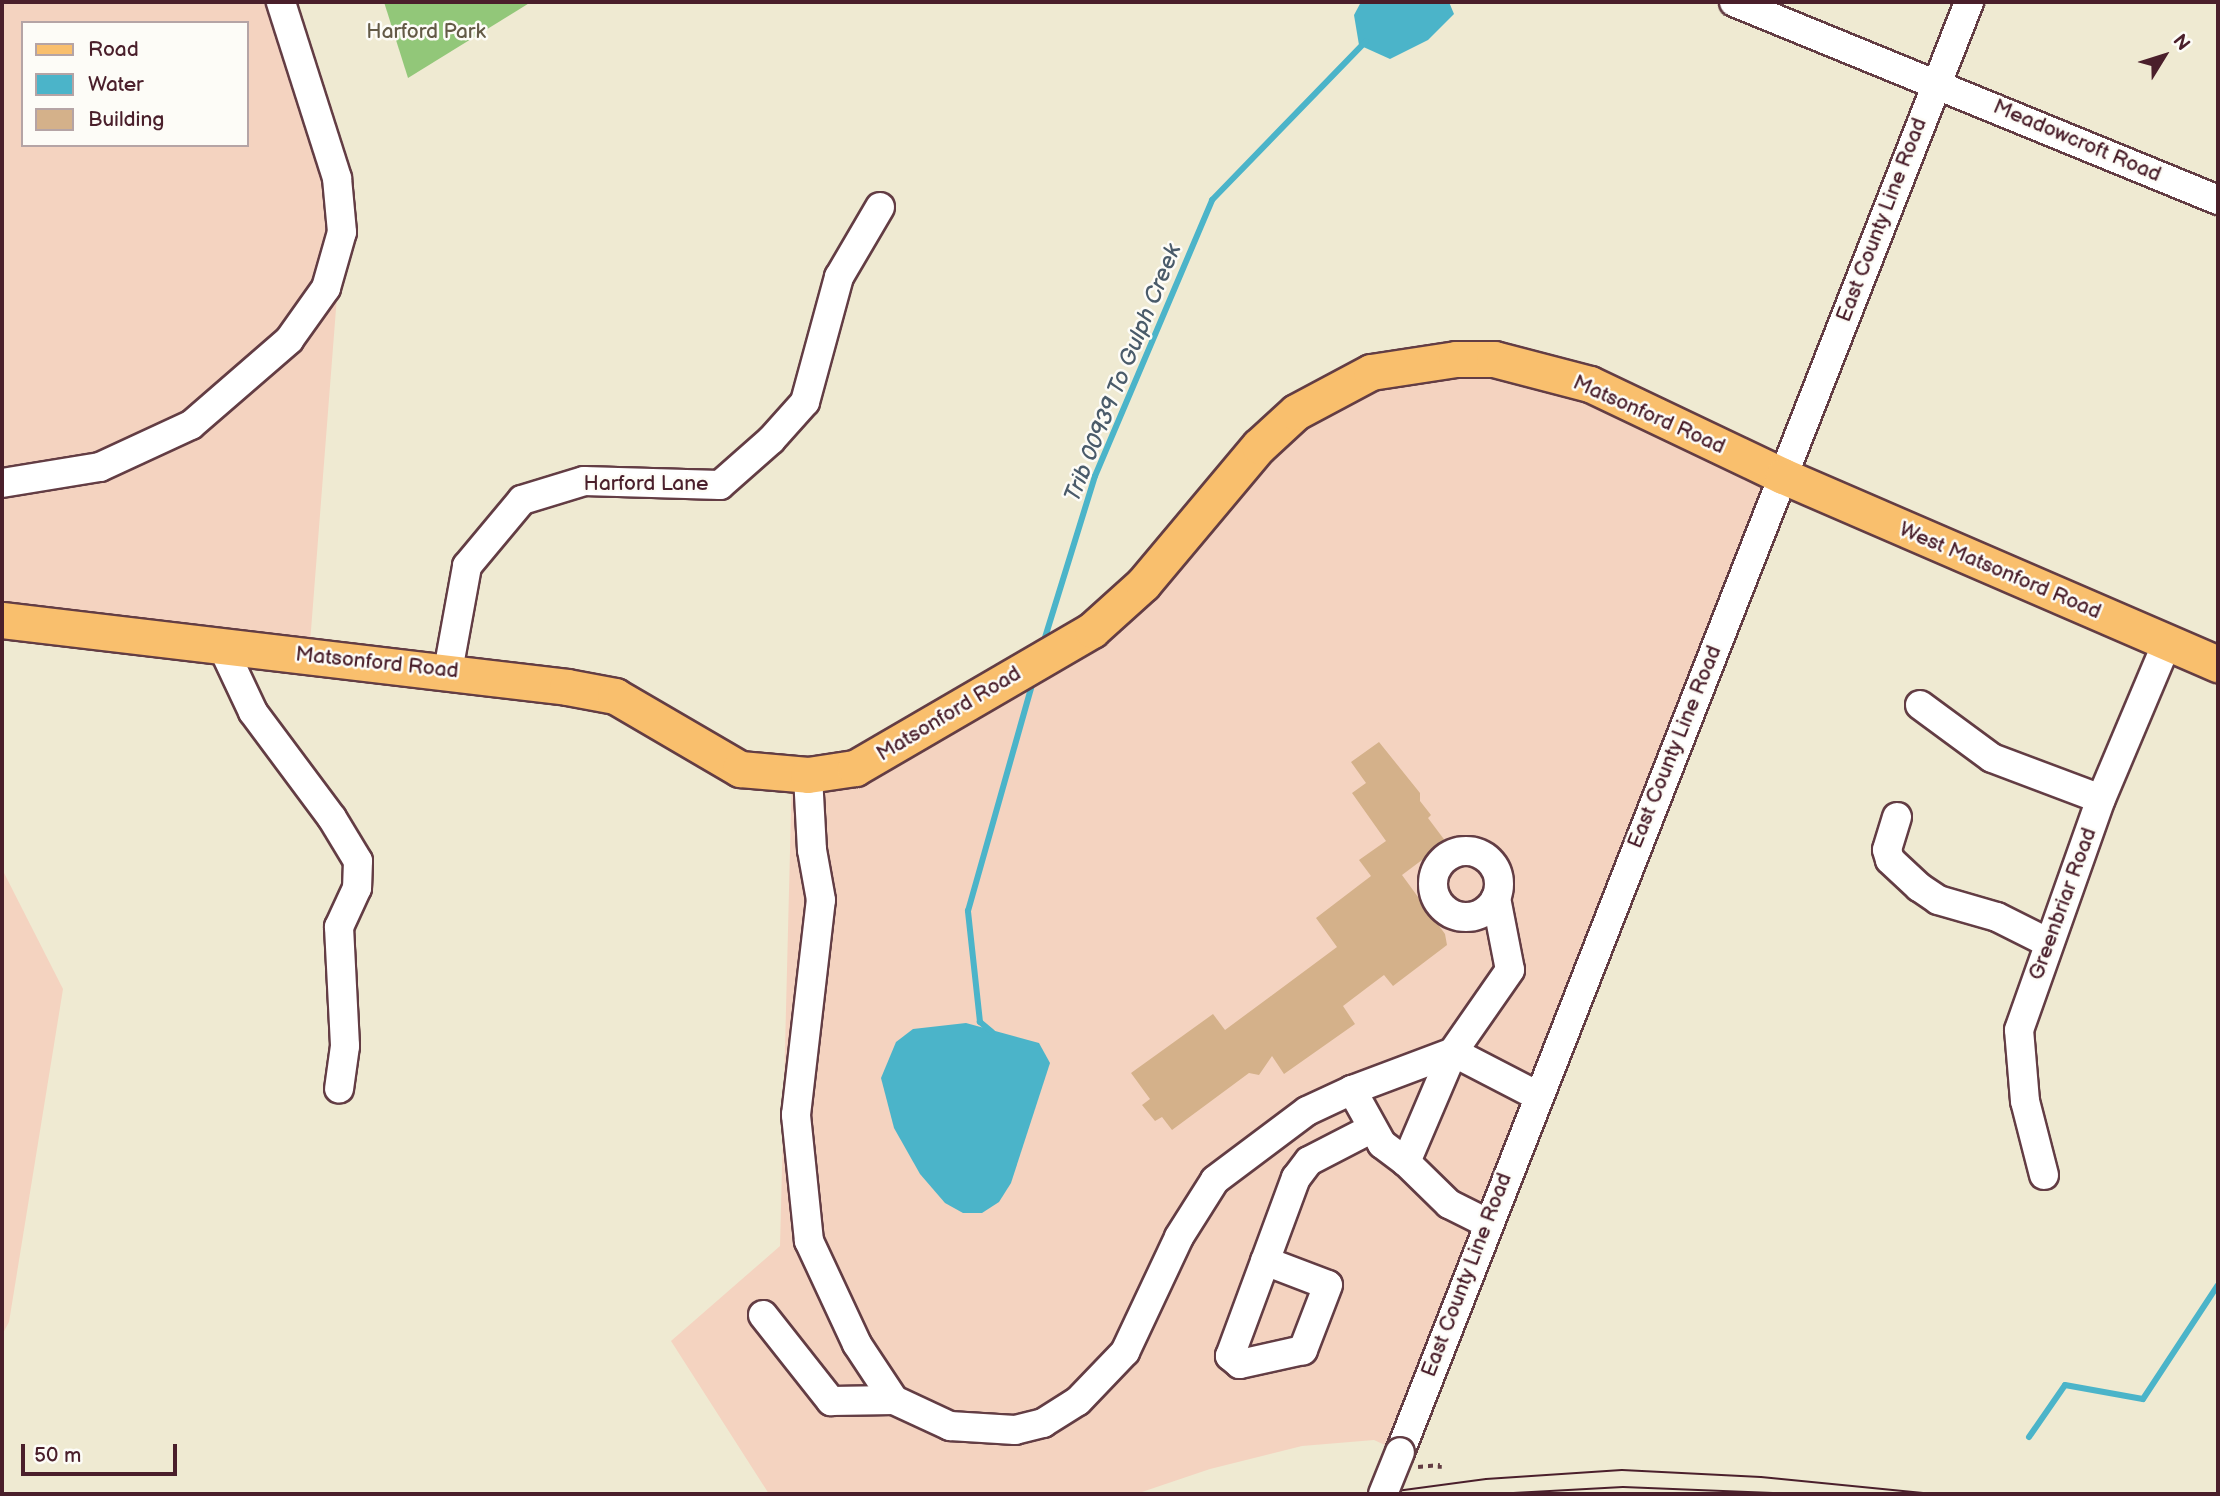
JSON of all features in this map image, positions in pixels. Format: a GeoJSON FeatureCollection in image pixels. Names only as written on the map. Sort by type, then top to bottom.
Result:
{"type":"FeatureCollection","features":[{"type":"Feature","properties":{"kind":"main road","name":"Matsonford Road"},"geometry":{"type":"LineString","coordinates":[[2,620],[448,671],[615,696],[740,769],[808,775],[855,768],[1092,629],[1143,584],[1259,446],[1296,412],[1371,372],[1456,359],[1494,359],[1538,369],[1590,384],[1783,477]]}},
{"type":"Feature","properties":{"kind":"main road","name":"West Matsonford Road"},"geometry":{"type":"LineString","coordinates":[[1783,477],[2218,664]]}},
{"type":"Feature","properties":{"kind":"street"},"geometry":{"type":"LineString","coordinates":[[2,484],[100,467],[191,425],[289,340],[326,288],[342,232],[337,178],[281,2]]}},
{"type":"Feature","properties":{"kind":"street","name":"Meadowcroft Road"},"geometry":{"type":"LineString","coordinates":[[1734,2],[2218,200]]}},
{"type":"Feature","properties":{"kind":"street","name":"East County Line Road"},"geometry":{"type":"LineString","coordinates":[[1383,1494],[1404,1460],[1487,1223],[1536,1095],[1969,2]]}},
{"type":"Feature","properties":{"kind":"street","name":"Harford Lane"},"geometry":{"type":"LineString","coordinates":[[448,671],[467,566],[522,500],[584,481],[720,485],[771,440],[804,402],[839,277],[880,208]]}},
{"type":"Feature","properties":{"kind":"street","name":"Greenbriar Road"},"geometry":{"type":"LineString","coordinates":[[2044,1175],[2025,1101],[2020,1030],[2101,799],[2167,643]]}},
{"type":"Feature","properties":{"kind":"street"},"geometry":{"type":"LineString","coordinates":[[222,646],[253,712],[332,818],[358,861],[357,888],[340,928],[345,1046],[339,1089]]}},
{"type":"Feature","properties":{"kind":"street"},"geometry":{"type":"LineString","coordinates":[[1920,705],[1992,758],[2101,799]]}},
{"type":"Feature","properties":{"kind":"street"},"geometry":{"type":"LineString","coordinates":[[808,775],[812,850],[821,900],[796,1115],[809,1241],[857,1344],[894,1400]]}},
{"type":"Feature","properties":{"kind":"street"},"geometry":{"type":"LineString","coordinates":[[1897,817],[1887,850],[1890,860],[1919,887],[1938,900],[1997,916],[2049,943]]}},
{"type":"Feature","properties":{"kind":"street"},"geometry":{"type":"LineString","coordinates":[[1406,1162],[1453,1052],[1510,970],[1496,898]]}},
{"type":"Feature","properties":{"kind":"street"},"geometry":{"type":"LineString","coordinates":[[763,1315],[831,1401],[894,1400],[950,1426],[1015,1430],[1042,1423],[1078,1401],[1125,1352],[1178,1237],[1215,1180],[1307,1111],[1352,1090],[1453,1052],[1536,1095]]}},
{"type":"Feature","properties":{"kind":"street"},"geometry":{"type":"LineString","coordinates":[[1352,1090],[1371,1129],[1382,1144],[1406,1162],[1449,1204],[1487,1223]]}},
{"type":"Feature","properties":{"kind":"street"},"geometry":{"type":"LineString","coordinates":[[1265,1261],[1296,1178],[1309,1161],[1371,1129]]}},
{"type":"Feature","properties":{"kind":"path"},"geometry":{"type":"LineString","coordinates":[[1404,1460],[1440,1465],[1440,1469]]}},
{"type":"Feature","properties":{"kind":"shaded area"},"geometry":{"type":"Polygon","coordinates":[[[2,2],[281,2],[342,232],[309,656],[2,620],[2,2]]]}},
{"type":"Feature","properties":{"kind":"shaded area"},"geometry":{"type":"Polygon","coordinates":[[[1494,359],[1783,476],[1400,1452],[1374,1440],[1302,1446],[1210,1469],[1136,1494],[769,1494],[671,1341],[780,1246],[792,772],[808,775],[1092,630],[1333,389],[1494,359]]]}},
{"type":"Feature","properties":{"kind":"shaded area"},"geometry":{"type":"Polygon","coordinates":[[[2,869],[63,989],[9,1322],[2,1335],[2,869]]]}},
{"type":"Feature","properties":{"kind":"green space","name":"Harford Park"},"geometry":{"type":"Polygon","coordinates":[[[384,2],[531,2],[408,78],[384,2]]]}},
{"type":"Feature","properties":{"kind":"water"},"geometry":{"type":"Polygon","coordinates":[[[1361,2],[1449,2],[1454,14],[1428,40],[1390,59],[1359,45],[1354,15],[1361,2]]]}},
{"type":"Feature","properties":{"kind":"water"},"geometry":{"type":"Polygon","coordinates":[[[966,1023],[1039,1043],[1050,1063],[1011,1183],[999,1202],[982,1213],[963,1213],[945,1203],[920,1174],[894,1128],[881,1078],[896,1042],[913,1029],[966,1023]]]}},
{"type":"Feature","properties":{"kind":"building"},"geometry":{"type":"Polygon","coordinates":[[[1379,742],[1420,793],[1420,801],[1431,815],[1428,818],[1446,842],[1402,875],[1445,934],[1447,945],[1393,986],[1384,975],[1343,1006],[1355,1024],[1284,1074],[1272,1056],[1259,1075],[1249,1073],[1172,1130],[1162,1117],[1155,1121],[1142,1105],[1150,1099],[1131,1073],[1213,1014],[1225,1030],[1337,947],[1316,918],[1371,876],[1359,860],[1386,841],[1352,793],[1366,783],[1351,762],[1379,742]]]}},
{"type":"Feature","properties":{"kind":"waterway","name":"Trib 00939 To Gulph Creek"},"geometry":{"type":"LineString","coordinates":[[1043,644],[1095,476],[1212,200],[1366,41]]}},
{"type":"Feature","properties":{"kind":"waterway","name":"Trib 00939 To Gulph Creek"},"geometry":{"type":"LineString","coordinates":[[992,1032],[980,1022],[968,911],[1034,678]]}},
{"type":"Feature","properties":{"kind":"waterway"},"geometry":{"type":"LineString","coordinates":[[2029,1437],[2065,1385],[2143,1399],[2218,1285]]}},
{"type":"Feature","properties":{"kind":"tram line"},"geometry":{"type":"LineString","coordinates":[[1374,1494],[1486,1479],[1622,1470],[1761,1477],[1933,1494]]}},
{"type":"Feature","properties":{"kind":"tram line"},"geometry":{"type":"LineString","coordinates":[[1495,1494],[1623,1487],[1798,1494]]}}]}
